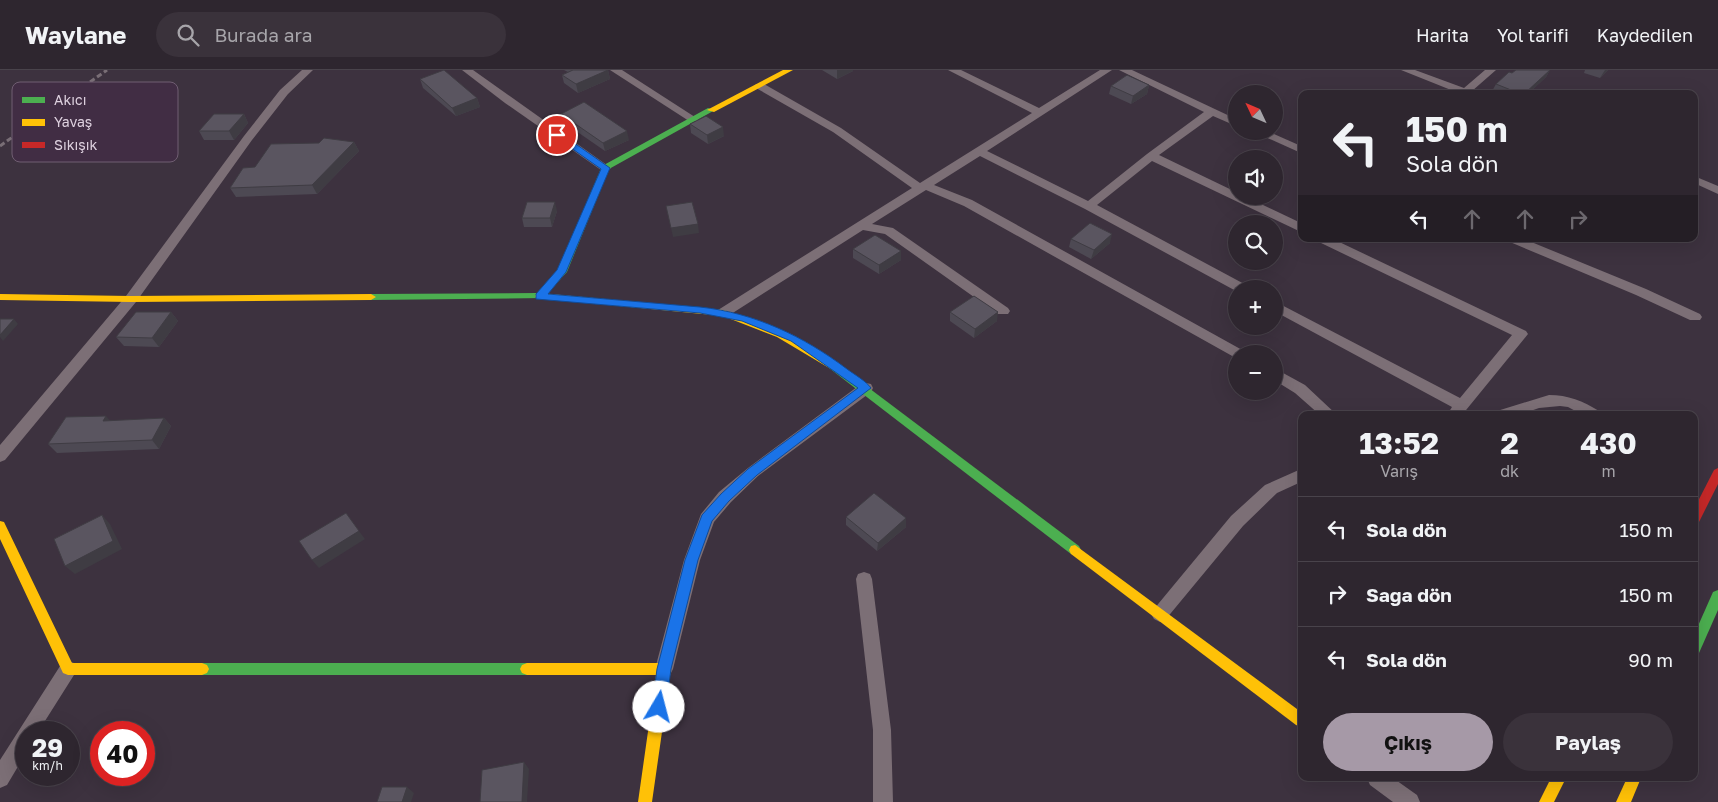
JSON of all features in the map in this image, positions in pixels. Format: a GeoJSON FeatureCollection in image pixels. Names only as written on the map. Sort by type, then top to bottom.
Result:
{"type":"FeatureCollection","features":[{"type":"Feature","properties":{"kind":"main road"},"geometry":{"type":"LineString","coordinates":[[540,296],[562,272],[605,168],[693,119],[789,70]]}},
{"type":"Feature","properties":{"kind":"main road"},"geometry":{"type":"LineString","coordinates":[[0,297],[131,299],[540,296],[724,313],[745,318],[795,339],[826,358],[1298,718]]}},
{"type":"Feature","properties":{"kind":"main road"},"geometry":{"type":"LineString","coordinates":[[1698,512],[1718,473]]}},
{"type":"Feature","properties":{"kind":"main road"},"geometry":{"type":"LineString","coordinates":[[0,526],[68,669],[664,669],[644,802]]}},
{"type":"Feature","properties":{"kind":"main road"},"geometry":{"type":"LineString","coordinates":[[1698,639],[1718,596]]}},
{"type":"Feature","properties":{"kind":"main road"},"geometry":{"type":"LineString","coordinates":[[1546,802],[1557,781]]}},
{"type":"Feature","properties":{"kind":"main road"},"geometry":{"type":"LineString","coordinates":[[1623,802],[1633,781]]}},
{"type":"Feature","properties":{"kind":"street"},"geometry":{"type":"LineString","coordinates":[[0,456],[131,299],[248,138],[284,92],[308,70]]}},
{"type":"Feature","properties":{"kind":"street"},"geometry":{"type":"LineString","coordinates":[[467,70],[605,168]]}},
{"type":"Feature","properties":{"kind":"street"},"geometry":{"type":"LineString","coordinates":[[615,70],[693,119]]}},
{"type":"Feature","properties":{"kind":"street"},"geometry":{"type":"LineString","coordinates":[[953,70],[1040,113]]}},
{"type":"Feature","properties":{"kind":"street"},"geometry":{"type":"LineString","coordinates":[[724,313],[1108,70]]}},
{"type":"Feature","properties":{"kind":"street"},"geometry":{"type":"LineString","coordinates":[[1124,70],[1228,119]]}},
{"type":"Feature","properties":{"kind":"street"},"geometry":{"type":"LineString","coordinates":[[1406,70],[1460,90]]}},
{"type":"Feature","properties":{"kind":"street"},"geometry":{"type":"LineString","coordinates":[[1471,90],[1491,70]]}},
{"type":"Feature","properties":{"kind":"street"},"geometry":{"type":"LineString","coordinates":[[760,86],[837,130],[922,187],[968,203],[1228,348]]}},
{"type":"Feature","properties":{"kind":"street"},"geometry":{"type":"LineString","coordinates":[[1089,206],[1151,156],[1211,112]]}},
{"type":"Feature","properties":{"kind":"street"},"geometry":{"type":"LineString","coordinates":[[1278,140],[1298,149]]}},
{"type":"Feature","properties":{"kind":"street"},"geometry":{"type":"LineString","coordinates":[[979,151],[1089,206],[1228,281]]}},
{"type":"Feature","properties":{"kind":"street"},"geometry":{"type":"LineString","coordinates":[[1151,156],[1298,227]]}},
{"type":"Feature","properties":{"kind":"street"},"geometry":{"type":"LineString","coordinates":[[1698,181],[1718,190]]}},
{"type":"Feature","properties":{"kind":"street"},"geometry":{"type":"LineString","coordinates":[[860,226],[889,231],[1002,311]]}},
{"type":"Feature","properties":{"kind":"street"},"geometry":{"type":"LineString","coordinates":[[1283,310],[1458,410],[1520,334],[1329,242]]}},
{"type":"Feature","properties":{"kind":"street"},"geometry":{"type":"LineString","coordinates":[[1521,242],[1641,292],[1695,318]]}},
{"type":"Feature","properties":{"kind":"street"},"geometry":{"type":"LineString","coordinates":[[1283,379],[1319,403],[1326,411]]}},
{"type":"Feature","properties":{"kind":"street"},"geometry":{"type":"LineString","coordinates":[[664,669],[692,560],[707,519],[725,497],[753,472],[866,388]]}},
{"type":"Feature","properties":{"kind":"street"},"geometry":{"type":"LineString","coordinates":[[1516,411],[1559,399],[1570,401],[1587,411]]}},
{"type":"Feature","properties":{"kind":"street"},"geometry":{"type":"LineString","coordinates":[[1160,614],[1237,522],[1271,489],[1298,477]]}},
{"type":"Feature","properties":{"kind":"street"},"geometry":{"type":"LineString","coordinates":[[864,579],[882,730],[883,802]]}},
{"type":"Feature","properties":{"kind":"street"},"geometry":{"type":"LineString","coordinates":[[35,721],[68,669]]}},
{"type":"Feature","properties":{"kind":"street"},"geometry":{"type":"LineString","coordinates":[[0,778],[15,754]]}},
{"type":"Feature","properties":{"kind":"street"},"geometry":{"type":"LineString","coordinates":[[1382,781],[1410,802]]}},
{"type":"Feature","properties":{"kind":"building"},"geometry":{"type":"Polygon","coordinates":[[[444,70],[477,98],[452,108],[420,79],[444,70]]]}},
{"type":"Feature","properties":{"kind":"building"},"geometry":{"type":"Polygon","coordinates":[[[573,70],[608,70],[576,84],[562,75],[573,70]]]}},
{"type":"Feature","properties":{"kind":"building"},"geometry":{"type":"Polygon","coordinates":[[[1516,70],[1550,70],[1528,90],[1511,90],[1496,84],[1509,72],[1512,73],[1516,70]]]}},
{"type":"Feature","properties":{"kind":"building"},"geometry":{"type":"Polygon","coordinates":[[[1127,75],[1149,85],[1133,96],[1111,86],[1127,75]]]}},
{"type":"Feature","properties":{"kind":"building"},"geometry":{"type":"Polygon","coordinates":[[[584,102],[627,131],[603,143],[561,114],[584,102]]]}},
{"type":"Feature","properties":{"kind":"building"},"geometry":{"type":"Polygon","coordinates":[[[214,114],[244,114],[229,131],[199,131],[214,114]]]}},
{"type":"Feature","properties":{"kind":"building"},"geometry":{"type":"Polygon","coordinates":[[[706,116],[723,127],[707,135],[690,124],[706,116]]]}},
{"type":"Feature","properties":{"kind":"building"},"geometry":{"type":"Polygon","coordinates":[[[324,138],[354,142],[312,185],[230,188],[243,168],[255,167],[271,144],[319,143],[324,138]]]}},
{"type":"Feature","properties":{"kind":"building"},"geometry":{"type":"Polygon","coordinates":[[[527,202],[555,202],[550,218],[522,218],[527,202]]]}},
{"type":"Feature","properties":{"kind":"building"},"geometry":{"type":"Polygon","coordinates":[[[692,202],[698,224],[671,228],[666,206],[692,202]]]}},
{"type":"Feature","properties":{"kind":"building"},"geometry":{"type":"Polygon","coordinates":[[[1090,223],[1112,234],[1094,250],[1071,239],[1090,223]]]}},
{"type":"Feature","properties":{"kind":"building"},"geometry":{"type":"Polygon","coordinates":[[[875,235],[901,251],[879,265],[853,249],[875,235]]]}},
{"type":"Feature","properties":{"kind":"building"},"geometry":{"type":"Polygon","coordinates":[[[974,296],[998,312],[975,329],[950,312],[974,296]]]}},
{"type":"Feature","properties":{"kind":"building"},"geometry":{"type":"Polygon","coordinates":[[[136,312],[171,312],[152,338],[116,337],[136,312]]]}},
{"type":"Feature","properties":{"kind":"building"},"geometry":{"type":"Polygon","coordinates":[[[0,319],[14,319],[0,335],[0,319]]]}},
{"type":"Feature","properties":{"kind":"building"},"geometry":{"type":"Polygon","coordinates":[[[106,416],[103,421],[164,418],[152,440],[48,444],[66,417],[106,416]]]}},
{"type":"Feature","properties":{"kind":"building"},"geometry":{"type":"Polygon","coordinates":[[[874,493],[906,518],[878,543],[846,517],[874,493]]]}},
{"type":"Feature","properties":{"kind":"building"},"geometry":{"type":"Polygon","coordinates":[[[346,513],[359,531],[312,560],[299,541],[346,513]]]}},
{"type":"Feature","properties":{"kind":"building"},"geometry":{"type":"Polygon","coordinates":[[[102,515],[113,541],[65,566],[54,539],[102,515]]]}},
{"type":"Feature","properties":{"kind":"building"},"geometry":{"type":"Polygon","coordinates":[[[524,762],[522,802],[480,802],[482,770],[524,762]]]}},
{"type":"Feature","properties":{"kind":"building"},"geometry":{"type":"Polygon","coordinates":[[[382,787],[407,787],[402,802],[377,802],[382,787]]]}},
{"type":"Feature","properties":{"kind":"railway"},"geometry":{"type":"LineString","coordinates":[[90,82],[107,70]]}},
{"type":"Feature","properties":{"kind":"railway"},"geometry":{"type":"LineString","coordinates":[[0,146],[12,137]]}},
{"type":"Feature","properties":{"kind":"traffic: fast"},"geometry":{"type":"LineString","coordinates":[[371,297],[540,296],[562,272],[605,168],[711,110]]}},
{"type":"Feature","properties":{"kind":"traffic: fast"},"geometry":{"type":"LineString","coordinates":[[833,365],[1075,550]]}},
{"type":"Feature","properties":{"kind":"traffic: fast"},"geometry":{"type":"LineString","coordinates":[[1698,640],[1718,596]]}},
{"type":"Feature","properties":{"kind":"traffic: fast"},"geometry":{"type":"LineString","coordinates":[[202,669],[527,669]]}},
{"type":"Feature","properties":{"kind":"traffic: slow"},"geometry":{"type":"LineString","coordinates":[[711,110],[789,70]]}},
{"type":"Feature","properties":{"kind":"traffic: slow"},"geometry":{"type":"LineString","coordinates":[[540,296],[723,313],[752,322],[780,334],[807,348],[833,365]]}},
{"type":"Feature","properties":{"kind":"traffic: slow"},"geometry":{"type":"LineString","coordinates":[[0,297],[131,299],[371,297]]}},
{"type":"Feature","properties":{"kind":"traffic: slow"},"geometry":{"type":"LineString","coordinates":[[0,526],[68,669],[202,669]]}},
{"type":"Feature","properties":{"kind":"traffic: slow"},"geometry":{"type":"LineString","coordinates":[[1075,550],[1298,718]]}},
{"type":"Feature","properties":{"kind":"traffic: slow"},"geometry":{"type":"LineString","coordinates":[[527,669],[664,669],[645,802]]}},
{"type":"Feature","properties":{"kind":"traffic: slow"},"geometry":{"type":"LineString","coordinates":[[1546,802],[1557,781]]}},
{"type":"Feature","properties":{"kind":"traffic: slow"},"geometry":{"type":"LineString","coordinates":[[1623,802],[1633,781]]}},
{"type":"Feature","properties":{"kind":"traffic: jam"},"geometry":{"type":"LineString","coordinates":[[1698,512],[1718,473]]}},
{"type":"Feature","properties":{"kind":"route"},"geometry":{"type":"LineString","coordinates":[[557,135],[605,168],[562,272],[540,296],[700,310],[745,318],[773,328],[795,339],[826,358],[866,388],[753,472],[725,497],[707,519],[692,560],[664,669],[659,707]]}}]}
